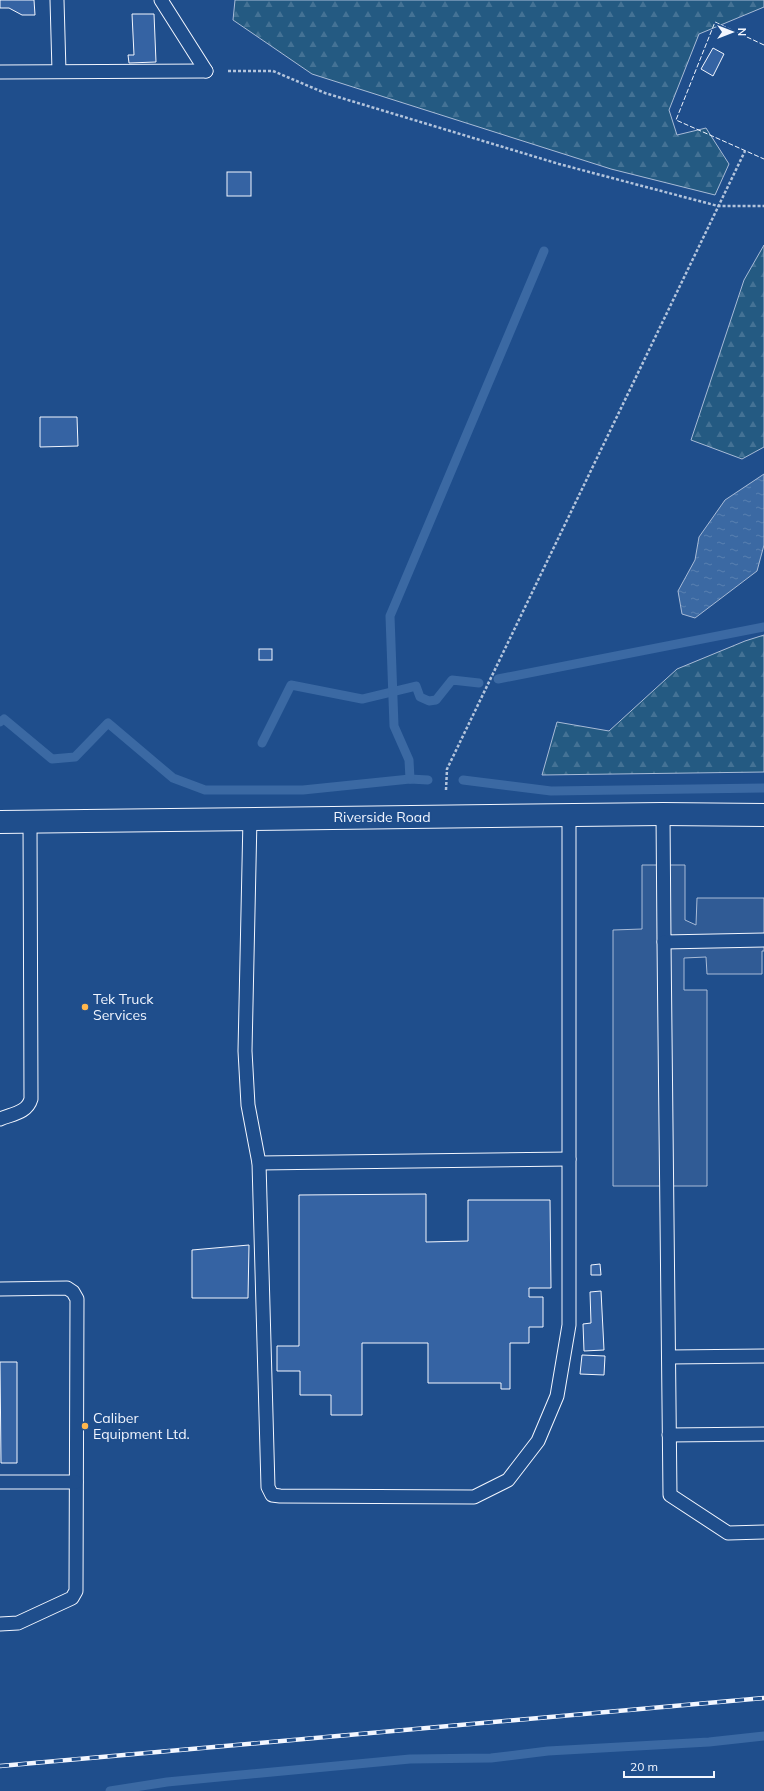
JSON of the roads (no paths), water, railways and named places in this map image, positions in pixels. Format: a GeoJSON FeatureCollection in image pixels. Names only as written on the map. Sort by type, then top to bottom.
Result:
{"type":"FeatureCollection","features":[{"type":"Feature","properties":{"kind":"street","name":"Riverside Road"},"geometry":{"type":"LineString","coordinates":[[0,822],[663,814],[764,815]]}},
{"type":"Feature","properties":{"kind":"lane"},"geometry":{"type":"LineString","coordinates":[[58,0],[59,71]]}},
{"type":"Feature","properties":{"kind":"lane"},"geometry":{"type":"LineString","coordinates":[[0,72],[206,71],[162,0]]}},
{"type":"Feature","properties":{"kind":"lane"},"geometry":{"type":"LineString","coordinates":[[663,814],[670,1495],[728,1533],[764,1532]]}},
{"type":"Feature","properties":{"kind":"lane"},"geometry":{"type":"LineString","coordinates":[[250,818],[245,1051],[248,1105],[260,1163],[268,1487],[272,1495],[280,1496],[474,1497],[508,1480],[538,1441],[557,1396],[570,1325],[569,815]]}},
{"type":"Feature","properties":{"kind":"lane"},"geometry":{"type":"LineString","coordinates":[[0,1119],[24,1110],[29,1106],[31,1099],[30,821]]}},
{"type":"Feature","properties":{"kind":"lane"},"geometry":{"type":"LineString","coordinates":[[664,942],[764,940]]}},
{"type":"Feature","properties":{"kind":"lane"},"geometry":{"type":"LineString","coordinates":[[260,1163],[569,1159]]}},
{"type":"Feature","properties":{"kind":"lane"},"geometry":{"type":"LineString","coordinates":[[0,1289],[67,1288],[73,1292],[77,1299],[76,1591],[72,1598],[18,1623],[0,1624]]}},
{"type":"Feature","properties":{"kind":"lane"},"geometry":{"type":"LineString","coordinates":[[669,1357],[764,1356]]}},
{"type":"Feature","properties":{"kind":"lane"},"geometry":{"type":"LineString","coordinates":[[669,1435],[764,1434]]}},
{"type":"Feature","properties":{"kind":"lane"},"geometry":{"type":"LineString","coordinates":[[0,1482],[76,1482]]}},
{"type":"Feature","properties":{"kind":"water"},"geometry":{"type":"Polygon","coordinates":[[[764,474],[764,545],[757,571],[695,618],[682,614],[678,591],[695,560],[699,537],[725,500],[764,474]]]}},
{"type":"Feature","properties":{"kind":"waterway"},"geometry":{"type":"LineString","coordinates":[[410,779],[409,760],[394,726],[390,616],[544,251]]}},
{"type":"Feature","properties":{"kind":"waterway"},"geometry":{"type":"LineString","coordinates":[[498,679],[764,627]]}},
{"type":"Feature","properties":{"kind":"waterway"},"geometry":{"type":"LineString","coordinates":[[262,743],[291,685],[362,699],[416,686],[420,697],[429,701],[436,700],[452,680],[479,683]]}},
{"type":"Feature","properties":{"kind":"waterway"},"geometry":{"type":"LineString","coordinates":[[0,722],[4,719],[52,759],[75,757],[108,723],[173,778],[205,790],[303,790],[410,779],[428,780]]}},
{"type":"Feature","properties":{"kind":"waterway"},"geometry":{"type":"LineString","coordinates":[[463,780],[551,791],[764,788]]}},
{"type":"Feature","properties":{"kind":"waterway"},"geometry":{"type":"LineString","coordinates":[[110,1791],[167,1782],[410,1759],[491,1758],[548,1751],[709,1742],[764,1736]]}},
{"type":"Feature","properties":{"kind":"railway"},"geometry":{"type":"LineString","coordinates":[[0,1766],[764,1698]]}},
{"type":"Feature","properties":{"kind":"place","name":"Tek Truck Services"},"geometry":{"type":"Point","coordinates":[85,1007]}},
{"type":"Feature","properties":{"kind":"place","name":"Caliber Equipment Ltd."},"geometry":{"type":"Point","coordinates":[85,1426]}}]}
